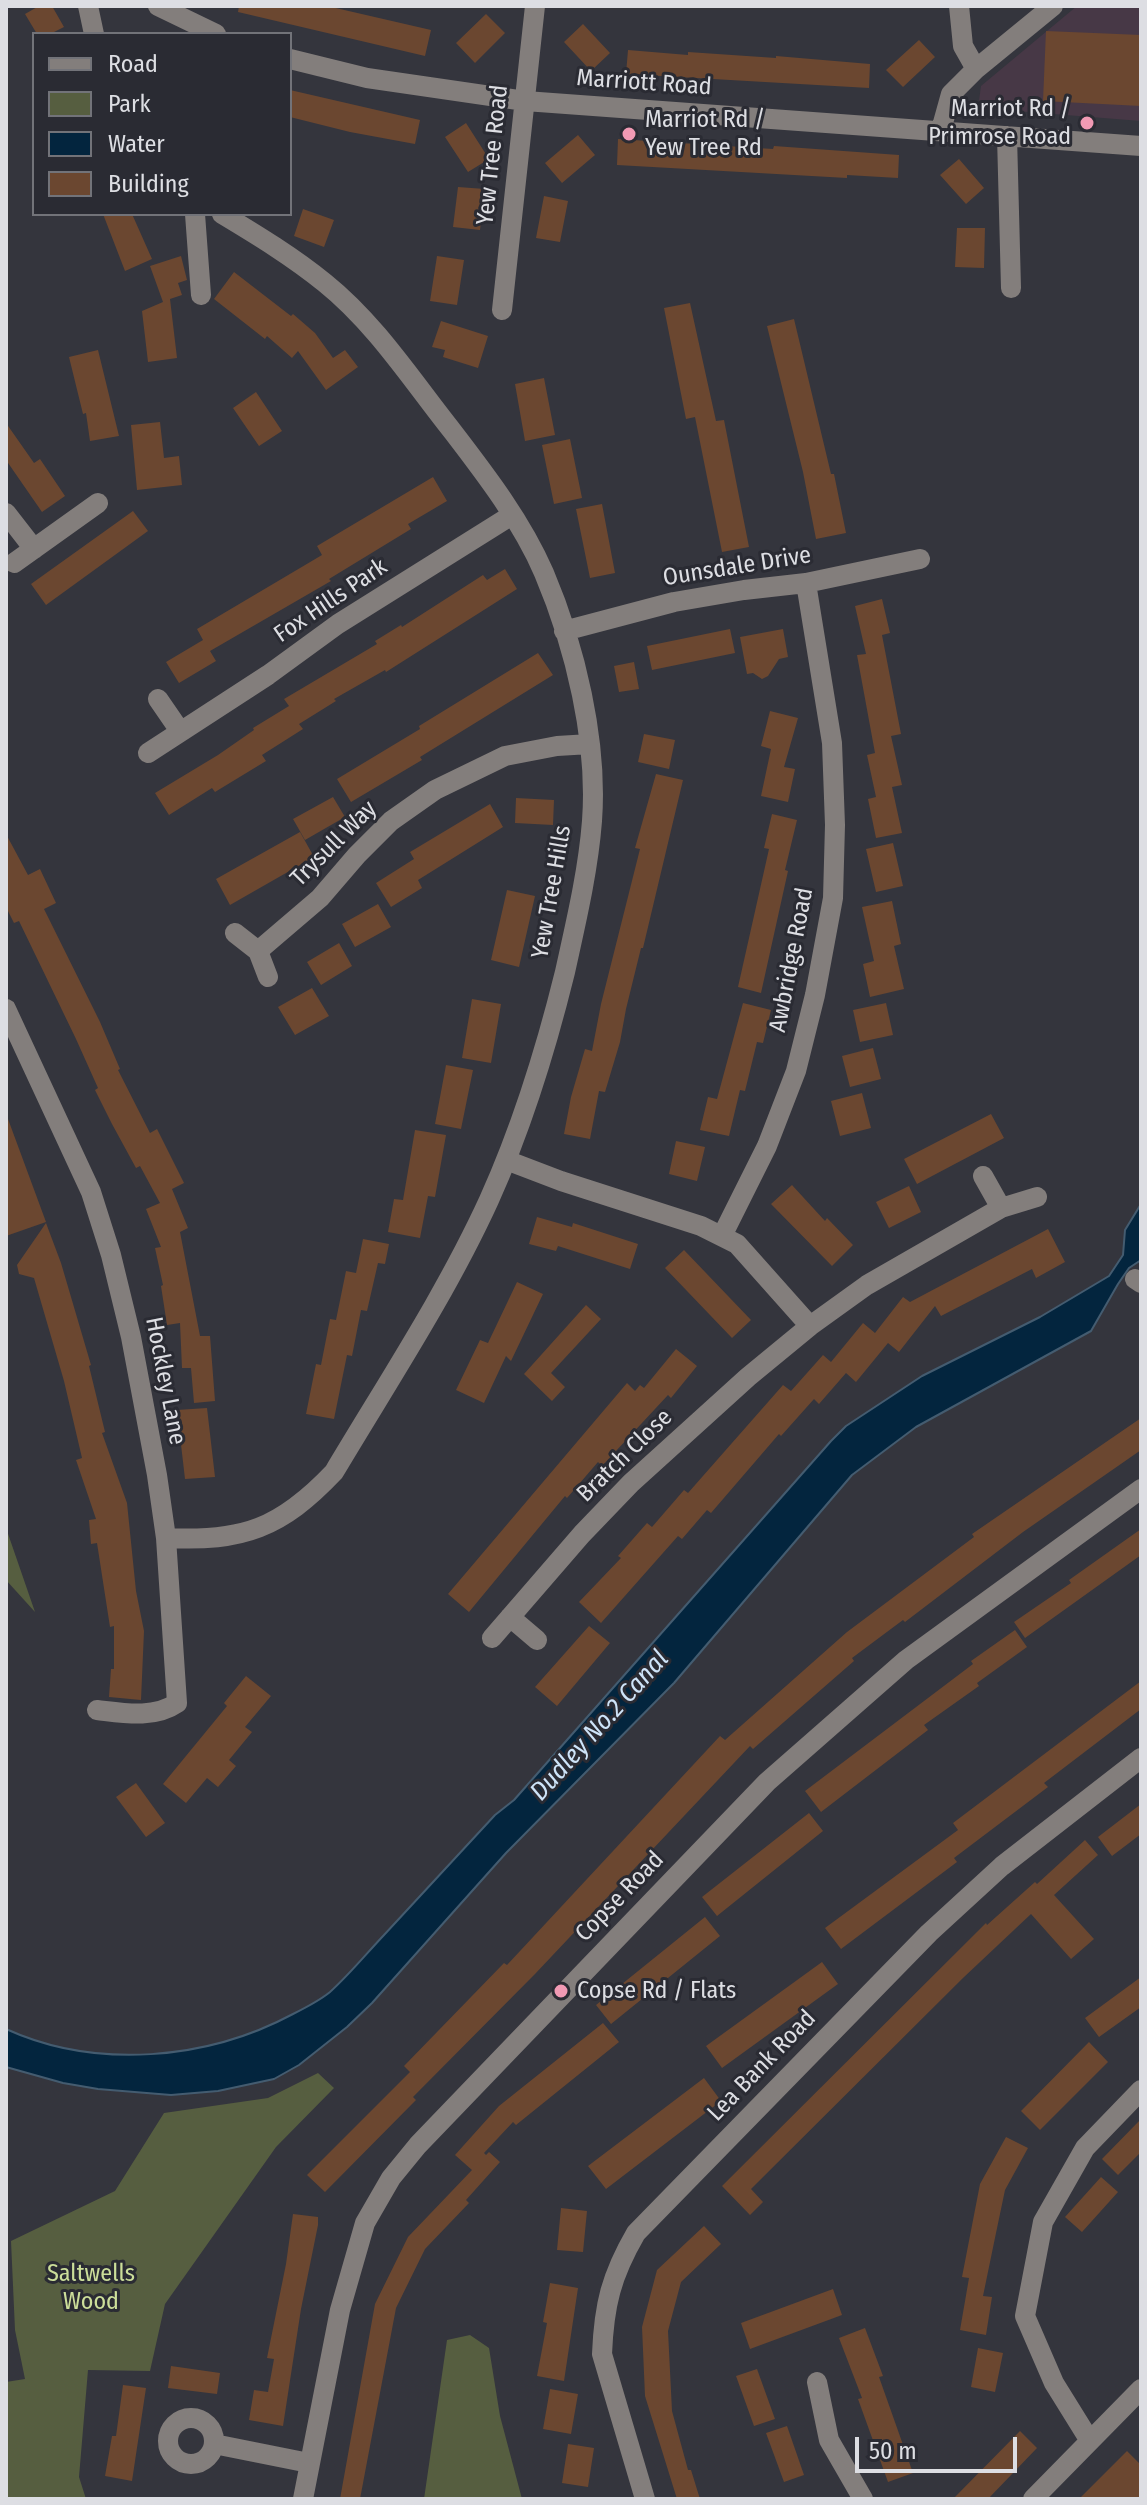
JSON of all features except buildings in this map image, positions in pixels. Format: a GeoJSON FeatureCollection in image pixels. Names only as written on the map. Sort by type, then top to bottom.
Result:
{"type":"FeatureCollection","features":[{"type":"Feature","properties":{"kind":"street"},"geometry":{"type":"LineString","coordinates":[[88,6],[94,32]]}},
{"type":"Feature","properties":{"kind":"street"},"geometry":{"type":"LineString","coordinates":[[158,6],[212,32]]}},
{"type":"Feature","properties":{"kind":"street","name":"Yew Tree Road"},"geometry":{"type":"LineString","coordinates":[[502,310],[535,6]]}},
{"type":"Feature","properties":{"kind":"street"},"geometry":{"type":"LineString","coordinates":[[959,6],[963,46],[976,69]]}},
{"type":"Feature","properties":{"kind":"street"},"geometry":{"type":"LineString","coordinates":[[941,130],[951,94],[976,69],[1053,6]]}},
{"type":"Feature","properties":{"kind":"street","name":"Marriott Road"},"geometry":{"type":"LineString","coordinates":[[292,59],[367,78],[525,101],[1141,146]]}},
{"type":"Feature","properties":{"kind":"street"},"geometry":{"type":"LineString","coordinates":[[1007,136],[1011,288]]}},
{"type":"Feature","properties":{"kind":"street"},"geometry":{"type":"LineString","coordinates":[[195,216],[201,295]]}},
{"type":"Feature","properties":{"kind":"street","name":"Yew Tree Hills"},"geometry":{"type":"LineString","coordinates":[[166,1538],[208,1540],[263,1528],[311,1496],[334,1472],[454,1267],[506,1160],[544,1052],[576,922],[592,819],[590,744],[579,685],[543,572],[512,515],[421,389],[360,317],[326,284],[225,216]]}},
{"type":"Feature","properties":{"kind":"street"},"geometry":{"type":"LineString","coordinates":[[14,563],[98,503]]}},
{"type":"Feature","properties":{"kind":"street"},"geometry":{"type":"LineString","coordinates":[[6,513],[34,549]]}},
{"type":"Feature","properties":{"kind":"street","name":"Fox Hills Park"},"geometry":{"type":"LineString","coordinates":[[148,753],[268,675],[338,624],[512,515]]}},
{"type":"Feature","properties":{"kind":"street","name":"Ounsdale Drive"},"geometry":{"type":"LineString","coordinates":[[564,631],[674,602],[806,583],[920,559]]}},
{"type":"Feature","properties":{"kind":"street","name":"Awbridge Road"},"geometry":{"type":"LineString","coordinates":[[722,1236],[767,1146],[796,1071],[815,995],[833,898],[835,825],[832,743],[806,583]]}},
{"type":"Feature","properties":{"kind":"street"},"geometry":{"type":"LineString","coordinates":[[158,699],[180,731]]}},
{"type":"Feature","properties":{"kind":"street","name":"Trysull Way"},"geometry":{"type":"LineString","coordinates":[[258,951],[320,898],[391,821],[435,790],[505,756],[557,746],[590,744]]}},
{"type":"Feature","properties":{"kind":"street"},"geometry":{"type":"LineString","coordinates":[[235,933],[258,951],[268,977]]}},
{"type":"Feature","properties":{"kind":"street","name":"Hockley Lane"},"geometry":{"type":"LineString","coordinates":[[6,1009],[91,1192],[111,1255],[142,1393],[166,1538],[177,1703],[167,1710],[147,1713],[97,1710]]}},
{"type":"Feature","properties":{"kind":"street"},"geometry":{"type":"LineString","coordinates":[[506,1160],[701,1226],[737,1244],[810,1326]]}},
{"type":"Feature","properties":{"kind":"street"},"geometry":{"type":"LineString","coordinates":[[983,1176],[1001,1208]]}},
{"type":"Feature","properties":{"kind":"street","name":"Bratch Close"},"geometry":{"type":"LineString","coordinates":[[492,1638],[582,1534],[631,1483],[748,1377],[810,1326],[867,1285],[1001,1208],[1037,1197]]}},
{"type":"Feature","properties":{"kind":"street","name":"Copse Road"},"geometry":{"type":"LineString","coordinates":[[303,2499],[340,2310],[365,2223],[391,2178],[418,2145],[767,1782],[906,1660],[1141,1489]]}},
{"type":"Feature","properties":{"kind":"street"},"geometry":{"type":"LineString","coordinates":[[510,1617],[537,1640]]}},
{"type":"Feature","properties":{"kind":"street","name":"Lea Bank Road"},"geometry":{"type":"LineString","coordinates":[[645,2499],[602,2354],[613,2276],[636,2233],[929,1933],[1002,1866],[1141,1758]]}},
{"type":"Feature","properties":{"kind":"street"},"geometry":{"type":"LineString","coordinates":[[1090,2441],[1054,2383],[1025,2316],[1043,2222],[1085,2148],[1141,2090]]}},
{"type":"Feature","properties":{"kind":"street"},"geometry":{"type":"LineString","coordinates":[[817,2382],[829,2440],[863,2499]]}},
{"type":"Feature","properties":{"kind":"street"},"geometry":{"type":"LineString","coordinates":[[1033,2499],[1141,2389]]}},
{"type":"Feature","properties":{"kind":"street"},"geometry":{"type":"LineString","coordinates":[[214,2444],[309,2463]]}},
{"type":"Feature","properties":{"kind":"shaded area"},"geometry":{"type":"Polygon","coordinates":[[[1077,6],[1141,6],[1141,121],[978,108],[981,86],[1077,6]]]}},
{"type":"Feature","properties":{"kind":"green space"},"geometry":{"type":"Polygon","coordinates":[[[6,1528],[35,1612],[6,1580],[6,1528]]]}},
{"type":"Feature","properties":{"kind":"green space","name":"Saltwells Wood"},"geometry":{"type":"Polygon","coordinates":[[[318,2073],[334,2088],[276,2147],[165,2304],[150,2371],[88,2370],[79,2477],[86,2499],[6,2499],[6,2382],[25,2379],[15,2330],[11,2241],[115,2191],[164,2113],[268,2098],[318,2073]]]}},
{"type":"Feature","properties":{"kind":"green space"},"geometry":{"type":"Polygon","coordinates":[[[470,2335],[489,2348],[500,2416],[522,2499],[424,2499],[447,2340],[470,2335]]]}},
{"type":"Feature","properties":{"kind":"water","name":"Dudley No.2 Canal"},"geometry":{"type":"Polygon","coordinates":[[[1141,1204],[1141,1260],[1129,1268],[1091,1331],[916,1427],[852,1475],[674,1683],[506,1853],[372,2003],[299,2065],[274,2079],[218,2091],[171,2095],[98,2089],[6,2067],[6,2029],[41,2042],[77,2050],[151,2054],[225,2042],[260,2030],[326,1995],[351,1972],[495,1815],[514,1800],[846,1426],[922,1376],[1040,1317],[1109,1276],[1123,1255],[1125,1230],[1141,1204]]]}},
{"type":"Feature","properties":{"kind":"place","name":"Marriot Rd / Primrose Road"},"geometry":{"type":"Point","coordinates":[1087,123]}},
{"type":"Feature","properties":{"kind":"place","name":"Marriot Rd / Yew Tree Rd"},"geometry":{"type":"Point","coordinates":[629,134]}},
{"type":"Feature","properties":{"kind":"place","name":"Copse Rd / Flats"},"geometry":{"type":"Point","coordinates":[561,1991]}}]}
